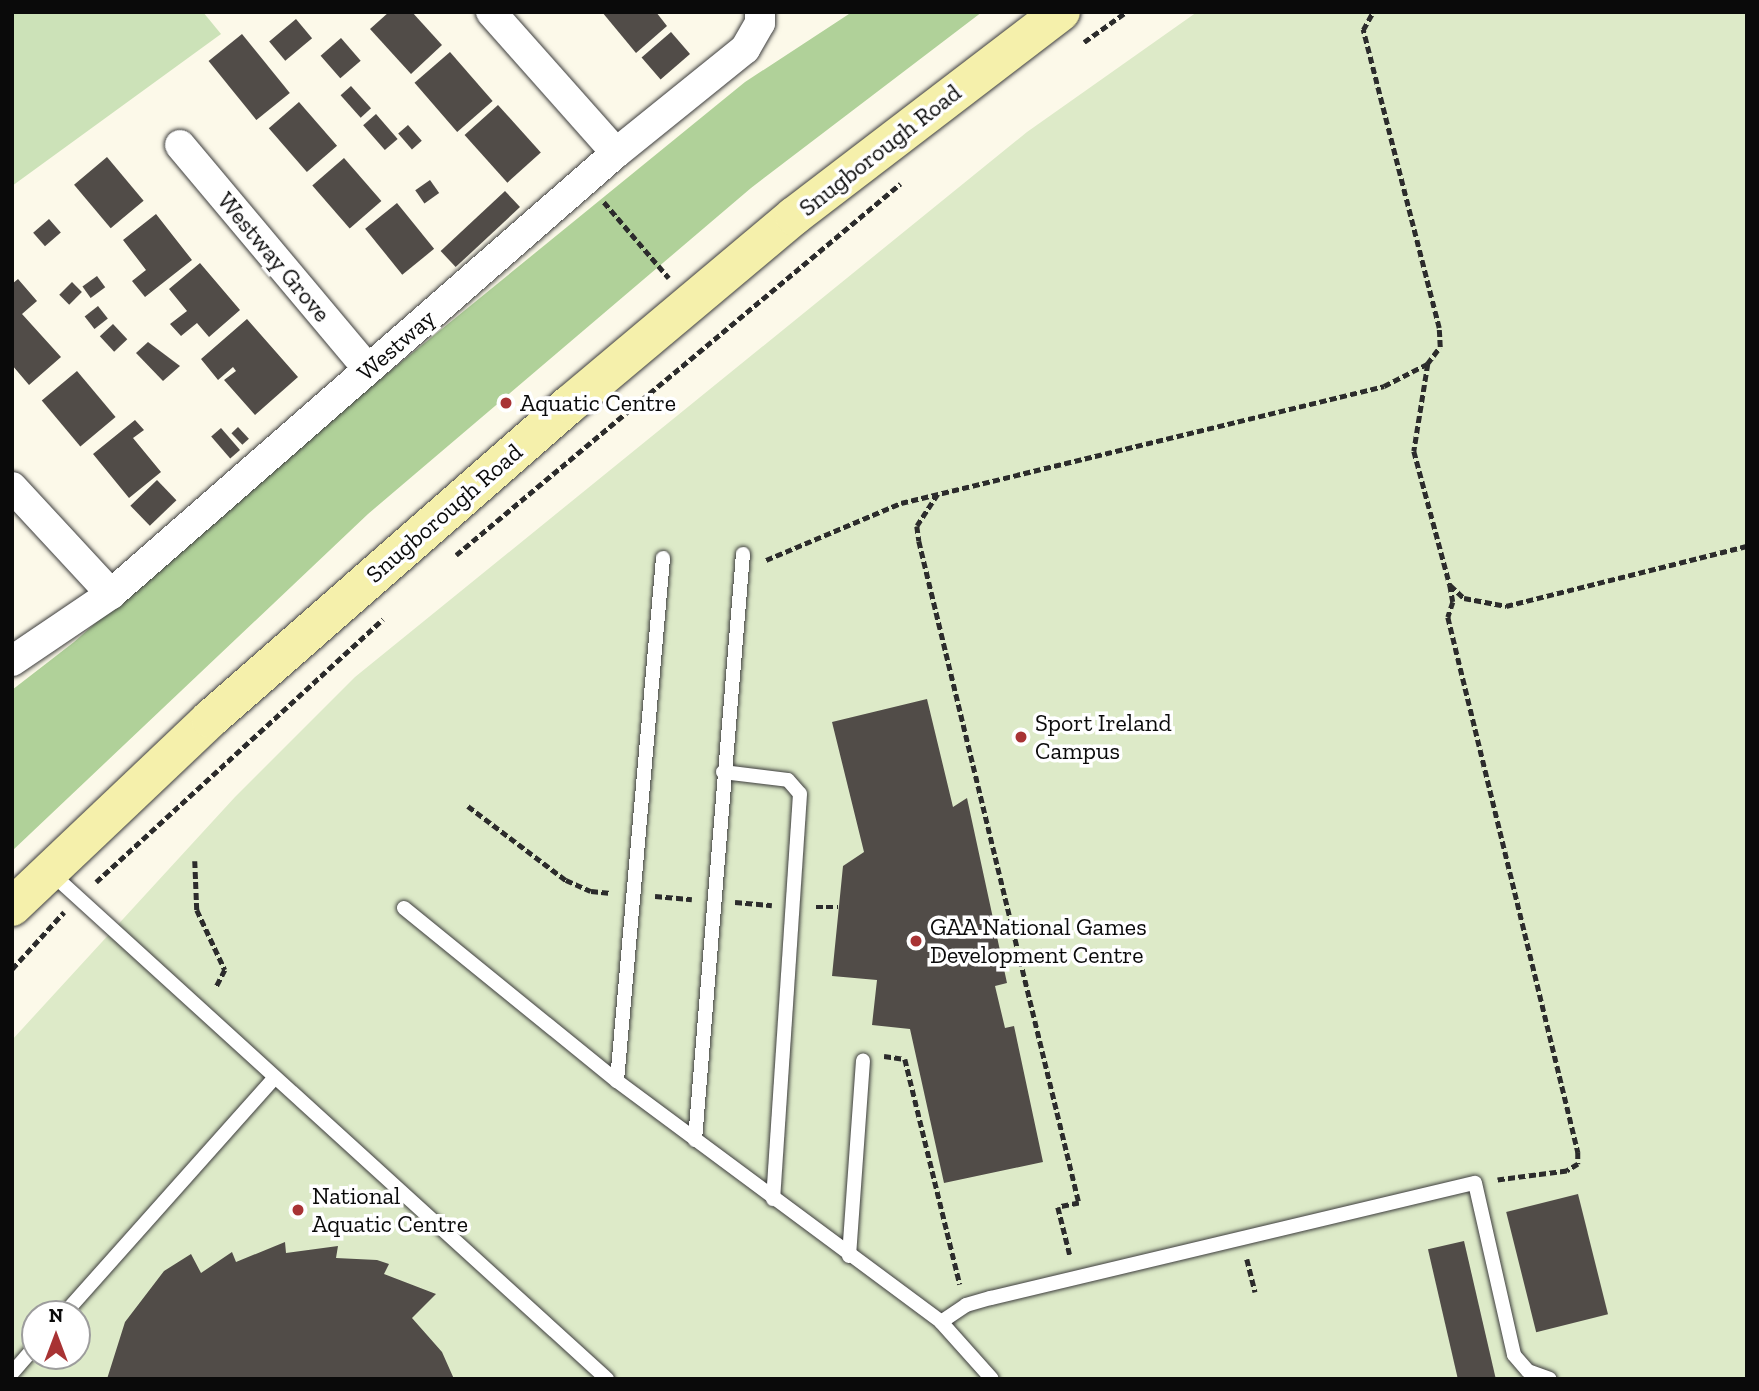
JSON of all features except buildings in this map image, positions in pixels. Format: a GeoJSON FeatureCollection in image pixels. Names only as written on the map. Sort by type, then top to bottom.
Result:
{"type":"FeatureCollection","features":[{"type":"Feature","properties":{"kind":"main road","name":"Snugborough Road"},"geometry":{"type":"LineString","coordinates":[[12,907],[47,870],[363,582],[690,303],[794,216],[1061,12]]}},
{"type":"Feature","properties":{"kind":"street"},"geometry":{"type":"LineString","coordinates":[[491,12],[616,153]]}},
{"type":"Feature","properties":{"kind":"street","name":"Westway"},"geometry":{"type":"LineString","coordinates":[[12,661],[111,594],[616,153],[745,49],[760,23],[760,12]]}},
{"type":"Feature","properties":{"kind":"street","name":"Westway Grove"},"geometry":{"type":"LineString","coordinates":[[180,145],[368,369]]}},
{"type":"Feature","properties":{"kind":"street"},"geometry":{"type":"LineString","coordinates":[[12,486],[111,594]]}},
{"type":"Feature","properties":{"kind":"lane"},"geometry":{"type":"LineString","coordinates":[[695,1140],[723,772],[743,554]]}},
{"type":"Feature","properties":{"kind":"lane"},"geometry":{"type":"LineString","coordinates":[[617,1081],[663,558]]}},
{"type":"Feature","properties":{"kind":"lane"},"geometry":{"type":"LineString","coordinates":[[723,772],[788,780],[800,794],[773,1199]]}},
{"type":"Feature","properties":{"kind":"lane"},"geometry":{"type":"LineString","coordinates":[[47,870],[607,1379]]}},
{"type":"Feature","properties":{"kind":"lane"},"geometry":{"type":"LineString","coordinates":[[404,908],[617,1081],[941,1322],[992,1379]]}},
{"type":"Feature","properties":{"kind":"lane"},"geometry":{"type":"LineString","coordinates":[[849,1256],[863,1060]]}},
{"type":"Feature","properties":{"kind":"lane"},"geometry":{"type":"LineString","coordinates":[[77,1300],[274,1079]]}},
{"type":"Feature","properties":{"kind":"lane"},"geometry":{"type":"LineString","coordinates":[[941,1322],[966,1305],[1475,1183],[1514,1355],[1528,1371],[1550,1379]]}},
{"type":"Feature","properties":{"kind":"path"},"geometry":{"type":"LineString","coordinates":[[1071,50],[1126,12]]}},
{"type":"Feature","properties":{"kind":"path"},"geometry":{"type":"LineString","coordinates":[[742,571],[901,503],[1384,386],[1429,360],[1440,347],[1438,328],[1363,30],[1373,12]]}},
{"type":"Feature","properties":{"kind":"path"},"geometry":{"type":"LineString","coordinates":[[445,565],[909,176]]}},
{"type":"Feature","properties":{"kind":"path"},"geometry":{"type":"LineString","coordinates":[[585,180],[690,303]]}},
{"type":"Feature","properties":{"kind":"path"},"geometry":{"type":"LineString","coordinates":[[1429,360],[1414,451],[1450,585],[1453,602],[1448,617],[1578,1152],[1578,1164],[1567,1171],[1475,1183]]}},
{"type":"Feature","properties":{"kind":"path"},"geometry":{"type":"LineString","coordinates":[[939,493],[917,526],[919,541],[1079,1203],[1058,1207],[1075,1278]]}},
{"type":"Feature","properties":{"kind":"path"},"geometry":{"type":"LineString","coordinates":[[1450,585],[1464,598],[1506,606],[1747,545]]}},
{"type":"Feature","properties":{"kind":"path"},"geometry":{"type":"LineString","coordinates":[[144,839],[394,609]]}},
{"type":"Feature","properties":{"kind":"path"},"geometry":{"type":"LineString","coordinates":[[195,861],[197,910],[225,970],[216,988]]}},
{"type":"Feature","properties":{"kind":"path"},"geometry":{"type":"LineString","coordinates":[[863,1060],[863,1053],[905,1059],[966,1305]]}},
{"type":"Feature","properties":{"kind":"path"},"geometry":{"type":"LineString","coordinates":[[1242,1238],[1255,1292]]}},
{"type":"Feature","properties":{"kind":"green space"},"geometry":{"type":"Polygon","coordinates":[[[12,12],[203,12],[221,34],[12,186],[12,12]]]}},
{"type":"Feature","properties":{"kind":"green space"},"geometry":{"type":"Polygon","coordinates":[[[852,12],[982,12],[751,188],[368,514],[12,851],[12,690],[74,642],[287,455],[745,82],[852,12]]]}},
{"type":"Feature","properties":{"kind":"green space","name":"Sport Ireland Campus"},"geometry":{"type":"Polygon","coordinates":[[[1197,12],[1747,12],[1747,1379],[12,1379],[12,1040],[235,797],[355,677],[1027,132],[1197,12]]]}},
{"type":"Feature","properties":{"kind":"place","name":"Aquatic Centre"},"geometry":{"type":"Point","coordinates":[506,403]}},
{"type":"Feature","properties":{"kind":"place","name":"Sport Ireland Campus"},"geometry":{"type":"Point","coordinates":[1021,737]}},
{"type":"Feature","properties":{"kind":"place","name":"GAA National Games Development Centre"},"geometry":{"type":"Point","coordinates":[916,941]}},
{"type":"Feature","properties":{"kind":"place","name":"National Aquatic Centre"},"geometry":{"type":"Point","coordinates":[298,1210]}}]}
